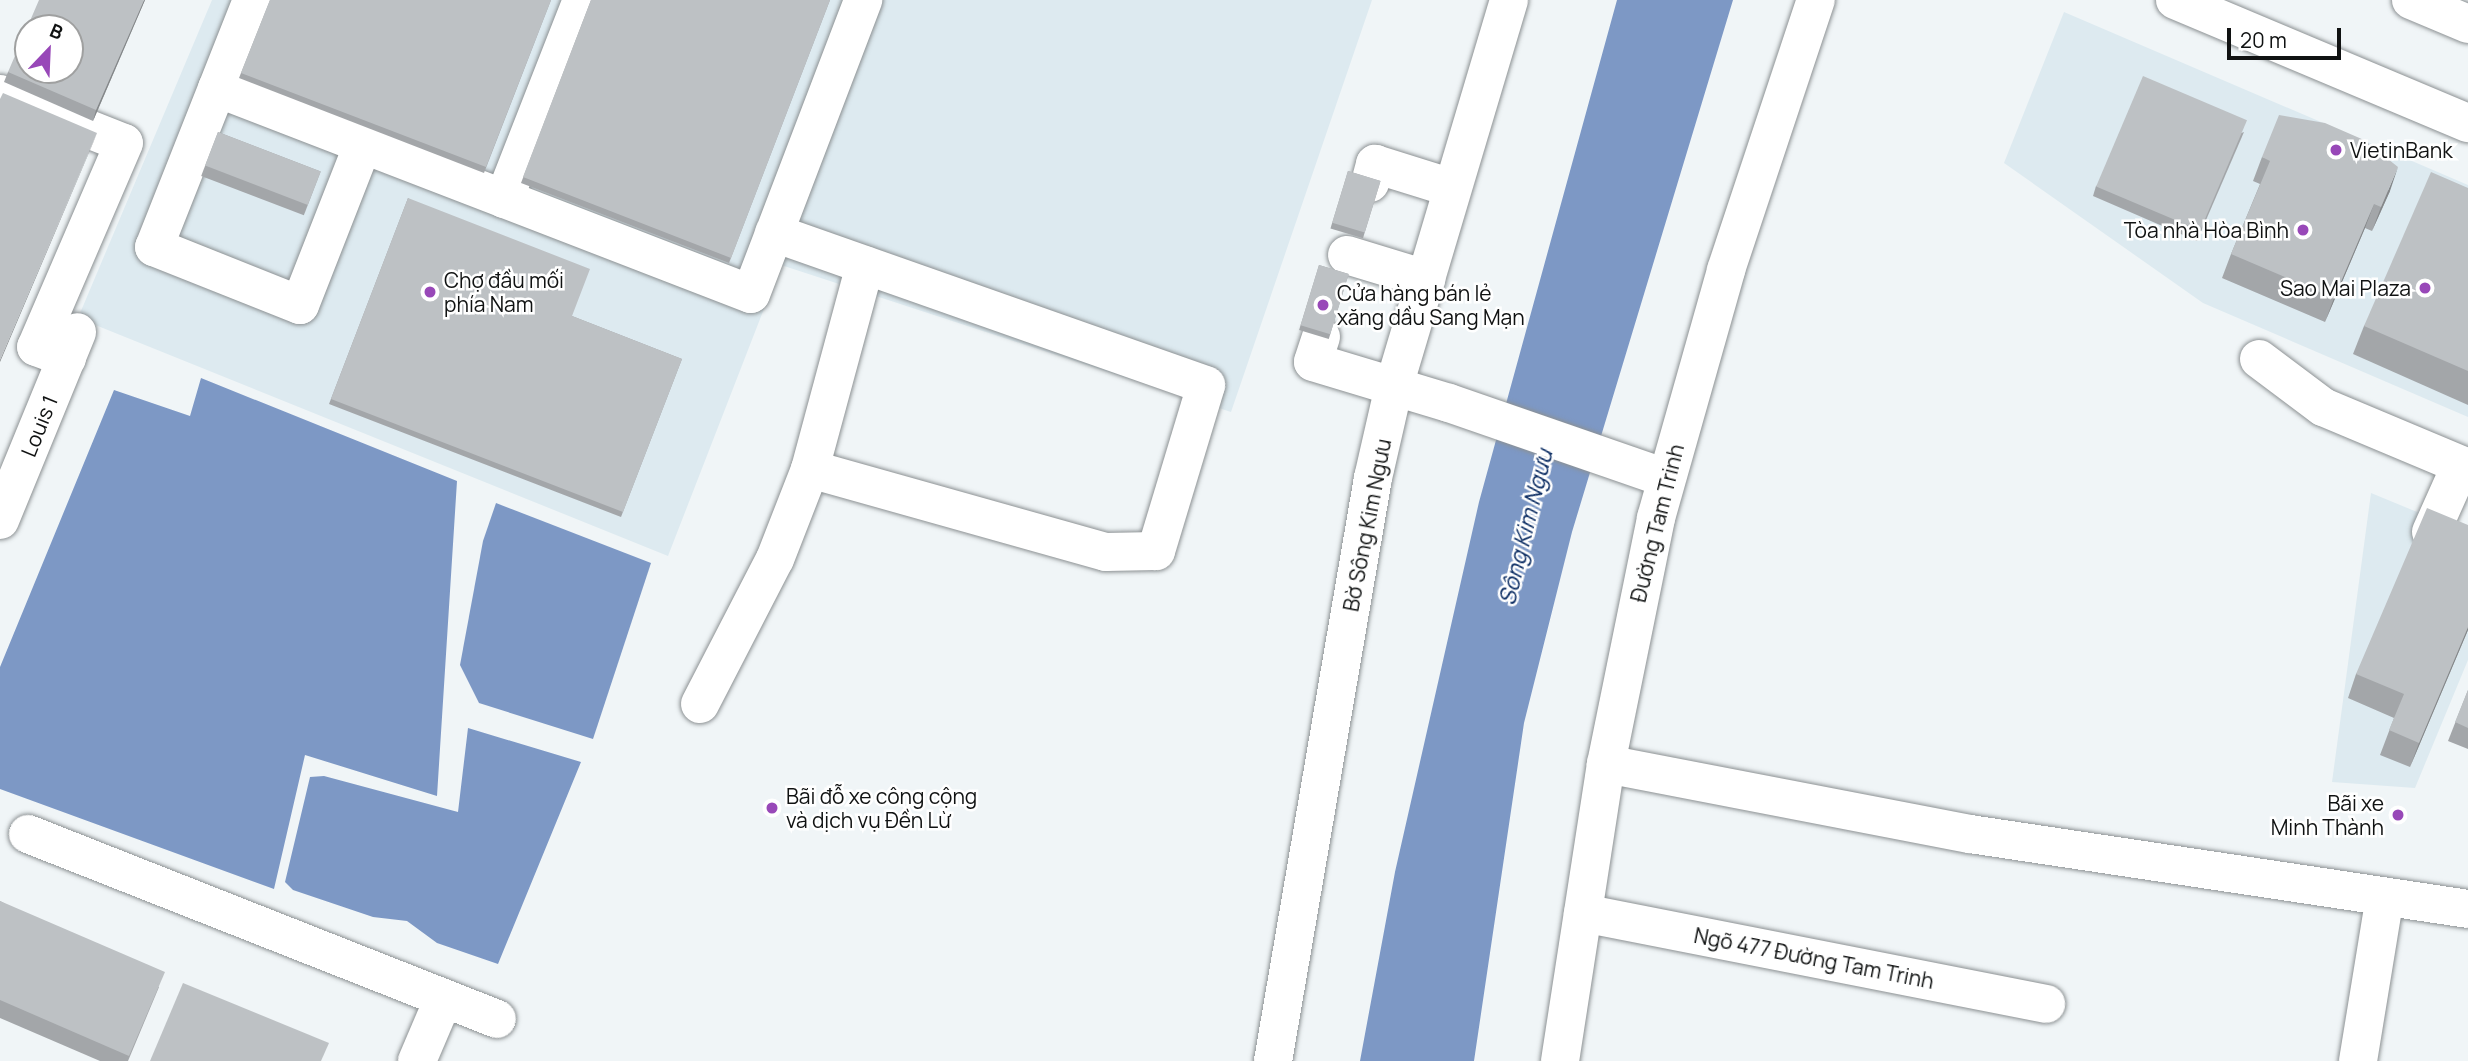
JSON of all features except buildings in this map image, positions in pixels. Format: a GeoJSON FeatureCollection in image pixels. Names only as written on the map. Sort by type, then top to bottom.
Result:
{"type":"FeatureCollection","features":[{"type":"Feature","properties":{"kind":"street"},"geometry":{"type":"LineString","coordinates":[[253,0],[154,247],[300,305],[363,144]]}},
{"type":"Feature","properties":{"kind":"street"},"geometry":{"type":"LineString","coordinates":[[504,199],[582,0]]}},
{"type":"Feature","properties":{"kind":"street"},"geometry":{"type":"LineString","coordinates":[[217,88],[751,294],[863,0]]}},
{"type":"Feature","properties":{"kind":"street","name":"Bờ Sông Kim Ngưu"},"geometry":{"type":"LineString","coordinates":[[1273,1061],[1373,478],[1394,386],[1509,0]]}},
{"type":"Feature","properties":{"kind":"street","name":"Đường Tam Trinh"},"geometry":{"type":"LineString","coordinates":[[1560,1061],[1606,764],[1666,478],[1726,270],[1815,0]]}},
{"type":"Feature","properties":{"kind":"street"},"geometry":{"type":"LineString","coordinates":[[2175,0],[2468,123]]}},
{"type":"Feature","properties":{"kind":"street"},"geometry":{"type":"LineString","coordinates":[[2411,0],[2468,24]]}},
{"type":"Feature","properties":{"kind":"street","name":"Louis 1"},"geometry":{"type":"LineString","coordinates":[[0,94],[124,143],[36,346],[72,345],[0,520]]}},
{"type":"Feature","properties":{"kind":"street"},"geometry":{"type":"LineString","coordinates":[[1370,183],[1375,164],[1452,188]]}},
{"type":"Feature","properties":{"kind":"street"},"geometry":{"type":"LineString","coordinates":[[774,233],[1206,385],[1156,551],[1106,552],[810,469]]}},
{"type":"Feature","properties":{"kind":"street"},"geometry":{"type":"LineString","coordinates":[[1347,256],[1426,279]]}},
{"type":"Feature","properties":{"kind":"street"},"geometry":{"type":"LineString","coordinates":[[700,704],[775,559],[810,469],[865,265]]}},
{"type":"Feature","properties":{"kind":"street"},"geometry":{"type":"LineString","coordinates":[[1321,337],[1314,362],[1449,403],[1666,478]]}},
{"type":"Feature","properties":{"kind":"street"},"geometry":{"type":"LineString","coordinates":[[2259,359],[2323,407],[2465,466],[2431,532]]}},
{"type":"Feature","properties":{"kind":"street"},"geometry":{"type":"LineString","coordinates":[[1606,764],[1970,834],[2468,909]]}},
{"type":"Feature","properties":{"kind":"street"},"geometry":{"type":"LineString","coordinates":[[28,834],[443,1000],[497,1018]]}},
{"type":"Feature","properties":{"kind":"street"},"geometry":{"type":"LineString","coordinates":[[2358,1061],[2385,897]]}},
{"type":"Feature","properties":{"kind":"street","name":"Ngõ 477 Đường Tam Trinh"},"geometry":{"type":"LineString","coordinates":[[1583,913],[2046,1004]]}},
{"type":"Feature","properties":{"kind":"street"},"geometry":{"type":"LineString","coordinates":[[416,1061],[443,1000]]}},
{"type":"Feature","properties":{"kind":"shaded area","name":"Chợ đầu mối phía Nam"},"geometry":{"type":"Polygon","coordinates":[[[212,0],[1372,0],[1231,412],[781,265],[668,556],[78,318],[212,0]]]}},
{"type":"Feature","properties":{"kind":"shaded area"},"geometry":{"type":"Polygon","coordinates":[[[2064,12],[2468,185],[2468,417],[2203,303],[2004,163],[2064,12]]]}},
{"type":"Feature","properties":{"kind":"shaded area"},"geometry":{"type":"Polygon","coordinates":[[[2371,493],[2468,533],[2468,660],[2415,788],[2332,782],[2371,493]]]}},
{"type":"Feature","properties":{"kind":"water","name":"Sông Kim Ngưu"},"geometry":{"type":"Polygon","coordinates":[[[1617,0],[1733,0],[1572,532],[1524,723],[1474,1061],[1360,1061],[1395,872],[1479,502],[1617,0]]]}},
{"type":"Feature","properties":{"kind":"water"},"geometry":{"type":"Polygon","coordinates":[[[201,378],[457,481],[437,796],[305,755],[274,889],[0,789],[0,667],[114,390],[190,416],[201,378]]]}},
{"type":"Feature","properties":{"kind":"water"},"geometry":{"type":"Polygon","coordinates":[[[496,503],[651,563],[593,739],[479,703],[460,665],[483,541],[496,503]]]}},
{"type":"Feature","properties":{"kind":"water"},"geometry":{"type":"Polygon","coordinates":[[[468,728],[581,762],[498,964],[437,943],[407,921],[373,917],[293,890],[285,882],[310,777],[324,776],[458,812],[468,728]]]}},
{"type":"Feature","properties":{"kind":"place","name":"VietinBank"},"geometry":{"type":"Point","coordinates":[2336,150]}},
{"type":"Feature","properties":{"kind":"place","name":"Tòa nhà Hòa Bình"},"geometry":{"type":"Point","coordinates":[2303,230]}},
{"type":"Feature","properties":{"kind":"place","name":"Sao Mai Plaza"},"geometry":{"type":"Point","coordinates":[2425,288]}},
{"type":"Feature","properties":{"kind":"place","name":"Chợ đầu mối phía Nam"},"geometry":{"type":"Point","coordinates":[430,292]}},
{"type":"Feature","properties":{"kind":"place","name":"Cửa hàng bán lẻ xăng dầu Sang Mạn"},"geometry":{"type":"Point","coordinates":[1323,305]}},
{"type":"Feature","properties":{"kind":"place","name":"Bãi đỗ xe công cộng và dịch vụ Đền Lừ"},"geometry":{"type":"Point","coordinates":[772,808]}},
{"type":"Feature","properties":{"kind":"place","name":"Bãi xe Minh Thành"},"geometry":{"type":"Point","coordinates":[2398,815]}}]}
